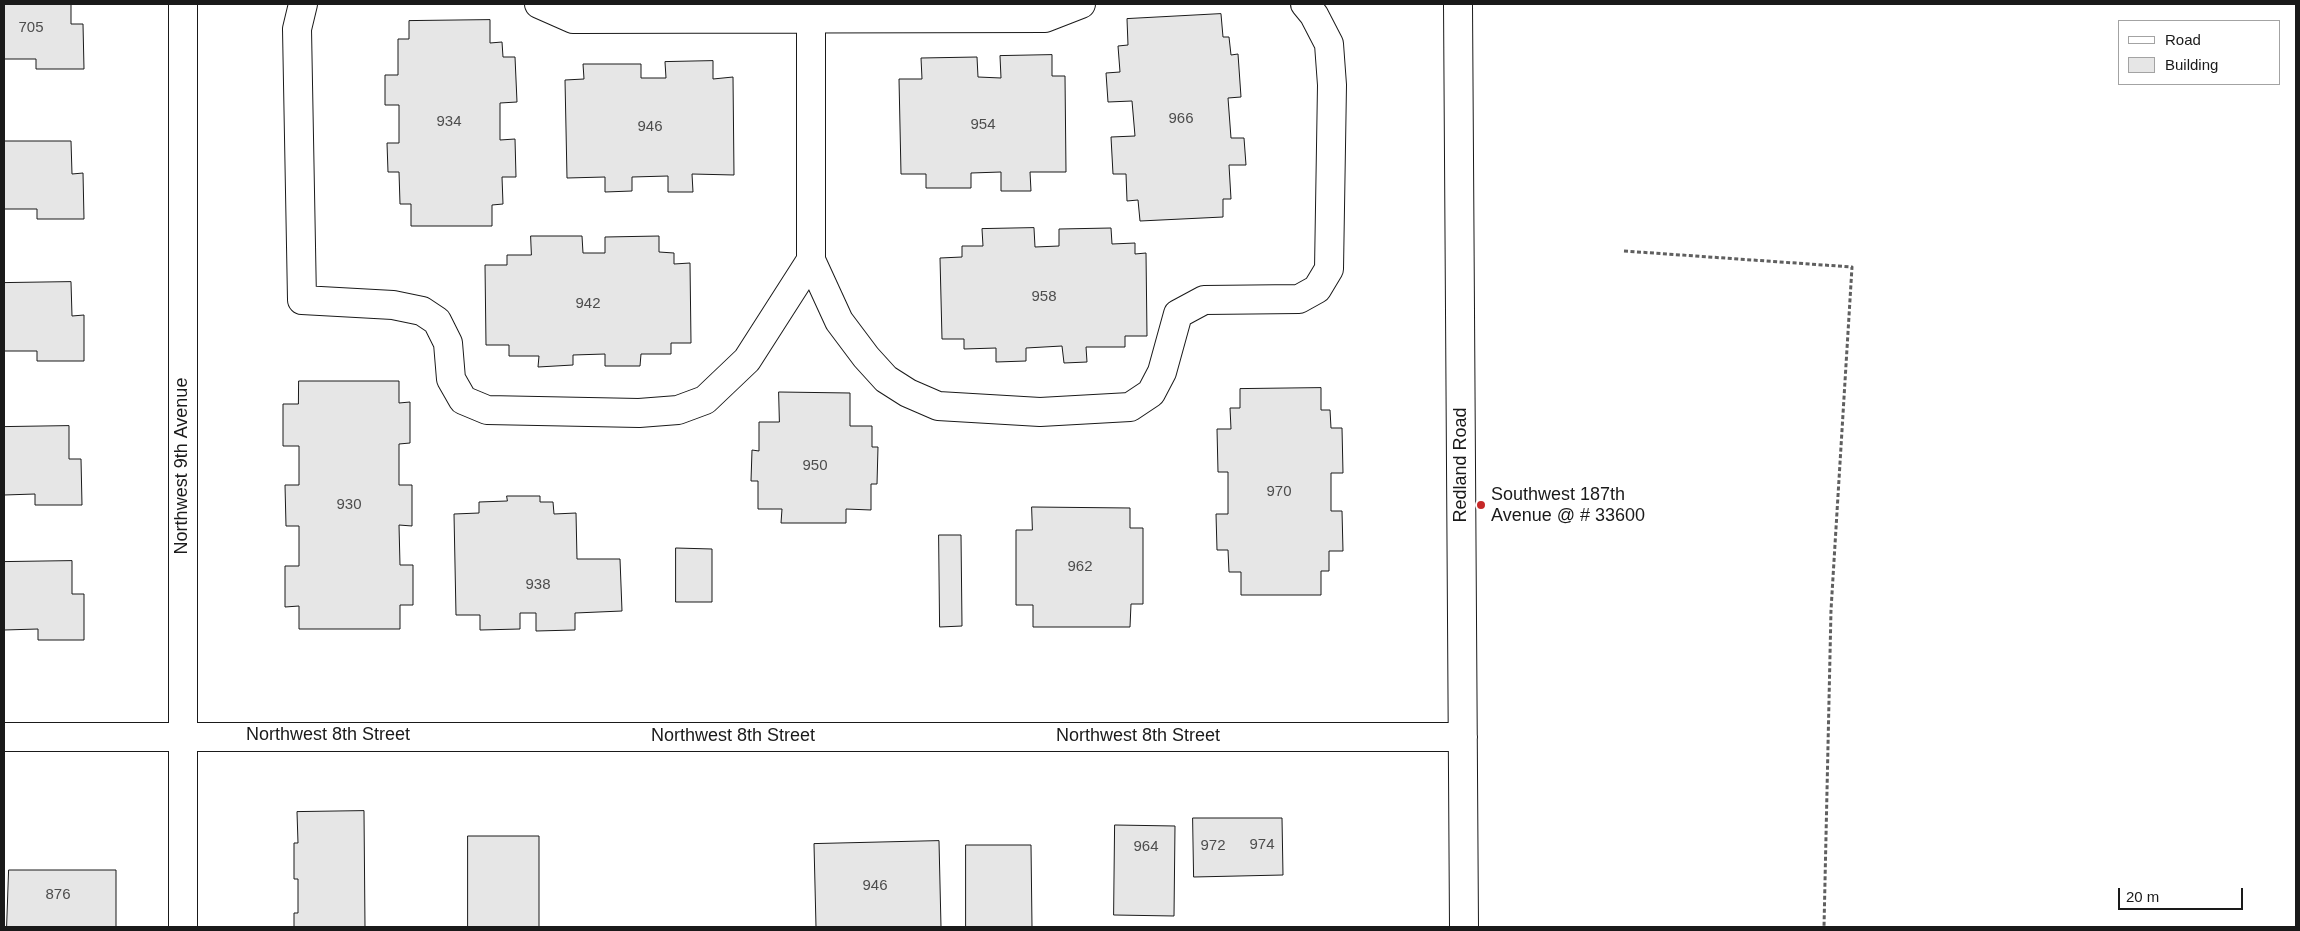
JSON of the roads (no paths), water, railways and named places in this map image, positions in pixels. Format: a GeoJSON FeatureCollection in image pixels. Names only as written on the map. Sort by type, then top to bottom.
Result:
{"type":"FeatureCollection","features":[{"type":"Feature","properties":{"kind":"street","name":"Northwest 9th Avenue"},"geometry":{"type":"LineString","coordinates":[[183,927],[184,4]]}},
{"type":"Feature","properties":{"kind":"street"},"geometry":{"type":"LineString","coordinates":[[304,4],[297,29],[302,300],[393,305],[422,311],[438,321],[448,343],[451,379],[463,400],[486,410],[639,413],[678,410],[705,400],[747,360],[812,260]]}},
{"type":"Feature","properties":{"kind":"street"},"geometry":{"type":"LineString","coordinates":[[539,4],[573,19],[812,10],[1045,18],[1081,4]]}},
{"type":"Feature","properties":{"kind":"street"},"geometry":{"type":"LineString","coordinates":[[812,10],[812,260],[838,321],[886,379],[908,393],[938,406],[1040,412],[1130,407],[1151,393],[1162,372],[1178,314],[1204,300],[1299,299],[1318,289],[1330,269],[1332,85],[1329,44],[1314,14],[1305,4]]}},
{"type":"Feature","properties":{"kind":"street","name":"Redland Road"},"geometry":{"type":"LineString","coordinates":[[1458,4],[1464,927]]}},
{"type":"Feature","properties":{"kind":"street","name":"Northwest 8th Street"},"geometry":{"type":"LineString","coordinates":[[4,737],[182,735],[1463,737]]}},
{"type":"Feature","properties":{"kind":"place","name":"Southwest 187th Avenue @ # 33600"},"geometry":{"type":"Point","coordinates":[1481,505]}}]}
